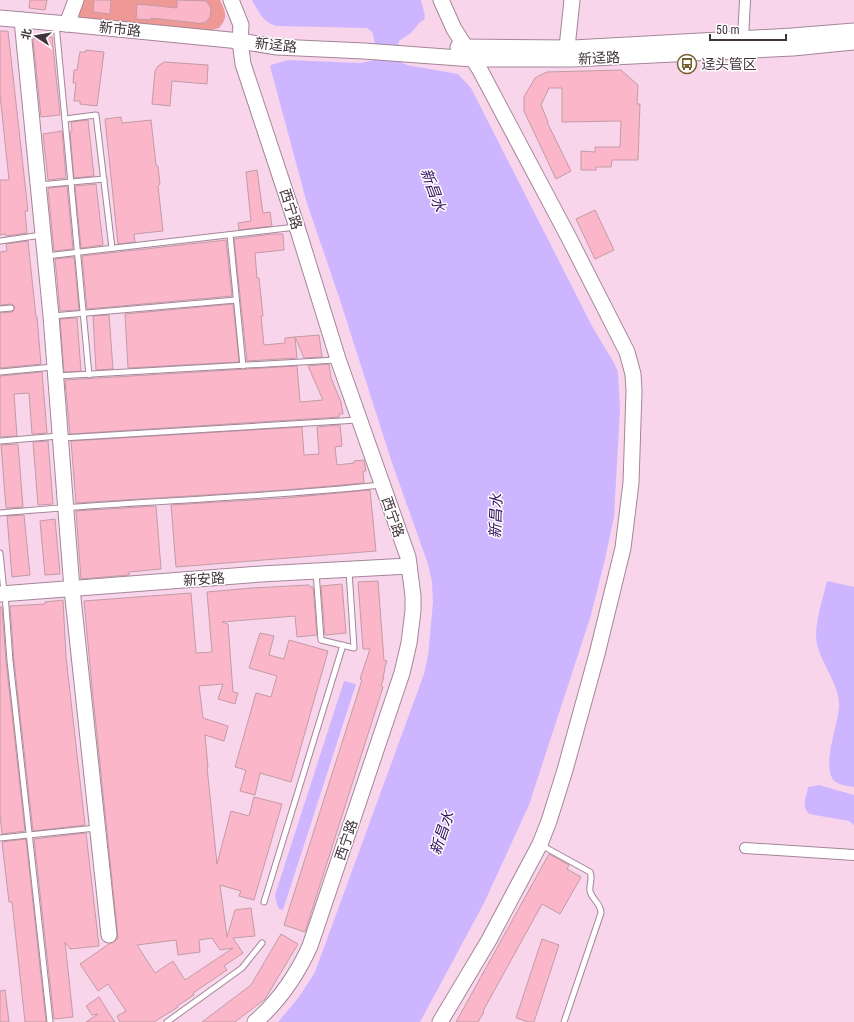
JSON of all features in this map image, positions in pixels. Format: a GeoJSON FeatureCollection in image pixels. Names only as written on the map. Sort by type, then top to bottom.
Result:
{"type":"FeatureCollection","features":[{"type":"Feature","properties":{"kind":"street"},"geometry":{"type":"LineString","coordinates":[[62,23],[76,0]]}},
{"type":"Feature","properties":{"kind":"street","name":"西宁路"},"geometry":{"type":"LineString","coordinates":[[231,0],[241,25],[240,41],[243,64],[297,227],[338,359],[408,557],[413,596],[413,611],[406,658],[359,803],[310,946],[296,974],[275,1003],[255,1022]]}},
{"type":"Feature","properties":{"kind":"street"},"geometry":{"type":"LineString","coordinates":[[440,1022],[492,933],[540,844],[551,816],[597,654],[623,548],[630,483],[634,391],[627,352],[568,236],[470,53],[454,29],[441,0]]}},
{"type":"Feature","properties":{"kind":"street"},"geometry":{"type":"LineString","coordinates":[[562,0],[562,53]]}},
{"type":"Feature","properties":{"kind":"street"},"geometry":{"type":"LineString","coordinates":[[562,53],[572,0]]}},
{"type":"Feature","properties":{"kind":"street"},"geometry":{"type":"LineString","coordinates":[[744,39],[745,0]]}},
{"type":"Feature","properties":{"kind":"street","name":"新市路"},"geometry":{"type":"LineString","coordinates":[[0,18],[240,41]]}},
{"type":"Feature","properties":{"kind":"street"},"geometry":{"type":"LineString","coordinates":[[22,20],[56,372],[72,589],[109,935]]}},
{"type":"Feature","properties":{"kind":"street","name":"新迳路"},"geometry":{"type":"LineString","coordinates":[[562,53],[854,30]]}},
{"type":"Feature","properties":{"kind":"street","name":"新迳路"},"geometry":{"type":"LineString","coordinates":[[240,41],[276,38],[415,50],[470,53],[562,53],[793,48],[854,42]]}},
{"type":"Feature","properties":{"kind":"street","name":"新安路"},"geometry":{"type":"LineString","coordinates":[[3,593],[409,566]]}},
{"type":"Feature","properties":{"kind":"street"},"geometry":{"type":"LineString","coordinates":[[745,848],[854,855]]}},
{"type":"Feature","properties":{"kind":"lane"},"geometry":{"type":"LineString","coordinates":[[62,23],[65,119],[90,375]]}},
{"type":"Feature","properties":{"kind":"lane"},"geometry":{"type":"LineString","coordinates":[[65,119],[96,115],[112,248]]}},
{"type":"Feature","properties":{"kind":"lane"},"geometry":{"type":"LineString","coordinates":[[38,186],[104,179]]}},
{"type":"Feature","properties":{"kind":"lane"},"geometry":{"type":"LineString","coordinates":[[45,256],[297,227]]}},
{"type":"Feature","properties":{"kind":"lane"},"geometry":{"type":"LineString","coordinates":[[0,241],[43,235]]}},
{"type":"Feature","properties":{"kind":"lane"},"geometry":{"type":"LineString","coordinates":[[230,235],[243,366]]}},
{"type":"Feature","properties":{"kind":"lane"},"geometry":{"type":"LineString","coordinates":[[51,316],[236,300]]}},
{"type":"Feature","properties":{"kind":"lane"},"geometry":{"type":"LineString","coordinates":[[0,310],[11,308]]}},
{"type":"Feature","properties":{"kind":"lane"},"geometry":{"type":"LineString","coordinates":[[0,372],[56,372],[90,375],[338,359]]}},
{"type":"Feature","properties":{"kind":"lane"},"geometry":{"type":"LineString","coordinates":[[0,441],[359,420]]}},
{"type":"Feature","properties":{"kind":"lane"},"geometry":{"type":"LineString","coordinates":[[0,513],[66,507],[268,495],[382,485]]}},
{"type":"Feature","properties":{"kind":"lane"},"geometry":{"type":"LineString","coordinates":[[0,553],[28,835],[50,1022]]}},
{"type":"Feature","properties":{"kind":"lane"},"geometry":{"type":"LineString","coordinates":[[316,571],[320,640],[354,648],[349,570]]}},
{"type":"Feature","properties":{"kind":"lane"},"geometry":{"type":"LineString","coordinates":[[264,902],[343,645]]}},
{"type":"Feature","properties":{"kind":"lane"},"geometry":{"type":"LineString","coordinates":[[0,838],[98,828]]}},
{"type":"Feature","properties":{"kind":"lane"},"geometry":{"type":"LineString","coordinates":[[540,844],[590,872],[592,876],[590,891],[601,908],[601,913],[564,1022]]}},
{"type":"Feature","properties":{"kind":"lane"},"geometry":{"type":"LineString","coordinates":[[167,1022],[242,968],[262,943]]}},
{"type":"Feature","properties":{"kind":"shaded area"},"geometry":{"type":"Polygon","coordinates":[[[83,0],[220,0],[225,11],[225,17],[219,28],[207,31],[77,18],[83,0]]]}},
{"type":"Feature","properties":{"kind":"water","name":"新昌水"},"geometry":{"type":"Polygon","coordinates":[[[252,0],[421,0],[425,16],[424,20],[420,22],[411,33],[399,41],[397,52],[399,61],[407,65],[458,74],[471,88],[592,326],[618,372],[620,410],[614,517],[591,615],[529,805],[484,903],[420,1022],[278,1022],[299,997],[315,972],[424,674],[428,656],[433,602],[432,582],[428,564],[392,463],[340,300],[306,200],[270,66],[288,60],[361,63],[374,60],[375,50],[373,34],[367,28],[276,26],[264,19],[252,0]]]}},
{"type":"Feature","properties":{"kind":"water"},"geometry":{"type":"Polygon","coordinates":[[[827,581],[854,587],[854,787],[842,785],[836,782],[832,778],[830,771],[830,753],[838,714],[839,698],[834,683],[819,652],[816,637],[817,621],[827,581]]]}},
{"type":"Feature","properties":{"kind":"water"},"geometry":{"type":"Polygon","coordinates":[[[344,681],[356,684],[283,910],[279,909],[275,895],[344,681]]]}},
{"type":"Feature","properties":{"kind":"water"},"geometry":{"type":"Polygon","coordinates":[[[819,785],[854,795],[854,825],[849,821],[809,814],[805,807],[805,798],[808,787],[819,785]]]}},
{"type":"Feature","properties":{"kind":"building"},"geometry":{"type":"Polygon","coordinates":[[[30,0],[47,0],[45,10],[29,8],[30,0]]]}},
{"type":"Feature","properties":{"kind":"building"},"geometry":{"type":"Polygon","coordinates":[[[94,0],[111,0],[110,14],[93,12],[94,0]]]}},
{"type":"Feature","properties":{"kind":"building"},"geometry":{"type":"Polygon","coordinates":[[[177,0],[206,1],[211,8],[210,17],[206,22],[197,24],[151,18],[151,20],[136,19],[137,4],[177,8],[177,0]]]}},
{"type":"Feature","properties":{"kind":"building"},"geometry":{"type":"Polygon","coordinates":[[[0,31],[8,31],[28,211],[25,211],[27,233],[6,236],[5,234],[0,235],[0,180],[9,180],[0,95],[0,31]]]}},
{"type":"Feature","properties":{"kind":"building"},"geometry":{"type":"Polygon","coordinates":[[[52,37],[60,115],[41,117],[33,39],[52,37]]]}},
{"type":"Feature","properties":{"kind":"building"},"geometry":{"type":"Polygon","coordinates":[[[86,50],[104,52],[97,106],[80,104],[80,101],[74,101],[76,83],[73,83],[74,70],[77,70],[80,52],[86,52],[86,50]]]}},
{"type":"Feature","properties":{"kind":"building"},"geometry":{"type":"Polygon","coordinates":[[[164,62],[208,65],[207,84],[172,81],[170,106],[152,104],[155,71],[158,66],[164,62]]]}},
{"type":"Feature","properties":{"kind":"building"},"geometry":{"type":"Polygon","coordinates":[[[621,70],[638,85],[637,104],[640,104],[638,160],[612,160],[611,167],[596,167],[596,170],[581,170],[581,151],[595,152],[595,147],[620,147],[621,121],[562,122],[562,88],[549,88],[541,105],[547,122],[571,171],[556,179],[524,111],[524,97],[535,78],[547,72],[621,70]]]}},
{"type":"Feature","properties":{"kind":"building"},"geometry":{"type":"Polygon","coordinates":[[[121,117],[122,123],[151,120],[156,165],[158,166],[160,184],[158,186],[163,231],[134,234],[135,242],[118,244],[105,119],[121,117]]]}},
{"type":"Feature","properties":{"kind":"building"},"geometry":{"type":"Polygon","coordinates":[[[88,120],[94,176],[74,178],[70,132],[72,130],[71,122],[88,120]]]}},
{"type":"Feature","properties":{"kind":"building"},"geometry":{"type":"Polygon","coordinates":[[[62,131],[66,178],[48,180],[43,134],[62,131]]]}},
{"type":"Feature","properties":{"kind":"building"},"geometry":{"type":"Polygon","coordinates":[[[257,170],[263,213],[270,212],[272,226],[239,230],[238,223],[251,221],[246,172],[257,170]]]}},
{"type":"Feature","properties":{"kind":"building"},"geometry":{"type":"Polygon","coordinates":[[[96,184],[103,245],[81,248],[75,186],[96,184]]]}},
{"type":"Feature","properties":{"kind":"building"},"geometry":{"type":"Polygon","coordinates":[[[67,186],[73,249],[54,251],[48,189],[67,186]]]}},
{"type":"Feature","properties":{"kind":"building"},"geometry":{"type":"Polygon","coordinates":[[[595,210],[614,250],[595,259],[576,219],[595,210]]]}},
{"type":"Feature","properties":{"kind":"building"},"geometry":{"type":"Polygon","coordinates":[[[283,234],[284,250],[255,253],[263,316],[261,316],[264,345],[285,343],[285,338],[295,337],[297,358],[247,361],[234,239],[283,234]]]}},
{"type":"Feature","properties":{"kind":"building"},"geometry":{"type":"Polygon","coordinates":[[[226,240],[232,296],[87,309],[82,256],[226,240]]]}},
{"type":"Feature","properties":{"kind":"building"},"geometry":{"type":"Polygon","coordinates":[[[28,241],[41,364],[0,368],[0,313],[12,312],[15,308],[12,304],[0,305],[0,252],[7,251],[6,244],[28,241]]]}},
{"type":"Feature","properties":{"kind":"building"},"geometry":{"type":"Polygon","coordinates":[[[74,257],[79,310],[60,311],[55,259],[74,257]]]}},
{"type":"Feature","properties":{"kind":"building"},"geometry":{"type":"Polygon","coordinates":[[[233,304],[239,362],[128,368],[125,314],[233,304]]]}},
{"type":"Feature","properties":{"kind":"building"},"geometry":{"type":"Polygon","coordinates":[[[109,315],[113,369],[96,370],[93,316],[109,315]]]}},
{"type":"Feature","properties":{"kind":"building"},"geometry":{"type":"Polygon","coordinates":[[[77,318],[81,371],[64,372],[60,319],[77,318]]]}},
{"type":"Feature","properties":{"kind":"building"},"geometry":{"type":"Polygon","coordinates":[[[319,335],[322,357],[304,358],[295,337],[319,335]]]}},
{"type":"Feature","properties":{"kind":"building"},"geometry":{"type":"Polygon","coordinates":[[[329,364],[331,378],[341,402],[343,414],[339,414],[339,417],[70,434],[65,380],[297,366],[300,402],[323,400],[308,366],[329,364]]]}},
{"type":"Feature","properties":{"kind":"building"},"geometry":{"type":"Polygon","coordinates":[[[42,372],[47,433],[32,434],[29,393],[14,394],[17,436],[0,437],[0,376],[42,372]]]}},
{"type":"Feature","properties":{"kind":"building"},"geometry":{"type":"Polygon","coordinates":[[[340,425],[342,446],[335,447],[337,465],[364,460],[366,471],[363,471],[364,483],[285,490],[76,503],[71,441],[302,427],[304,455],[319,454],[317,427],[340,425]]]}},
{"type":"Feature","properties":{"kind":"building"},"geometry":{"type":"Polygon","coordinates":[[[48,441],[53,504],[38,505],[33,442],[48,441]]]}},
{"type":"Feature","properties":{"kind":"building"},"geometry":{"type":"Polygon","coordinates":[[[18,444],[23,507],[6,508],[1,445],[18,444]]]}},
{"type":"Feature","properties":{"kind":"building"},"geometry":{"type":"Polygon","coordinates":[[[370,490],[376,551],[176,567],[171,505],[286,498],[370,490]]]}},
{"type":"Feature","properties":{"kind":"building"},"geometry":{"type":"Polygon","coordinates":[[[156,506],[161,569],[129,572],[129,575],[81,579],[76,511],[156,506]]]}},
{"type":"Feature","properties":{"kind":"building"},"geometry":{"type":"Polygon","coordinates":[[[24,515],[30,575],[12,577],[7,516],[24,515]]]}},
{"type":"Feature","properties":{"kind":"building"},"geometry":{"type":"Polygon","coordinates":[[[55,519],[60,574],[45,575],[40,521],[55,519]]]}},
{"type":"Feature","properties":{"kind":"building"},"geometry":{"type":"Polygon","coordinates":[[[378,581],[384,660],[387,661],[381,686],[383,687],[305,932],[284,925],[362,680],[360,679],[370,649],[363,649],[358,582],[378,581]]]}},
{"type":"Feature","properties":{"kind":"building"},"geometry":{"type":"Polygon","coordinates":[[[342,584],[346,633],[325,635],[321,586],[342,584]]]}},
{"type":"Feature","properties":{"kind":"building"},"geometry":{"type":"Polygon","coordinates":[[[309,585],[310,587],[313,587],[317,635],[297,637],[295,616],[222,622],[228,624],[233,692],[238,693],[235,704],[218,699],[223,684],[199,686],[203,718],[228,726],[224,741],[205,735],[217,864],[231,811],[249,816],[254,797],[282,804],[254,900],[239,896],[241,891],[220,885],[227,937],[235,910],[251,908],[255,936],[233,938],[243,953],[224,966],[227,970],[193,993],[194,995],[177,1006],[178,1007],[154,1022],[120,1022],[117,1016],[126,1011],[108,984],[98,991],[80,964],[118,938],[84,601],[191,593],[196,653],[212,652],[207,592],[309,585]],[[212,938],[199,940],[200,952],[178,955],[176,940],[137,945],[155,973],[173,961],[185,980],[233,948],[220,950],[212,938]]]}},
{"type":"Feature","properties":{"kind":"building"},"geometry":{"type":"Polygon","coordinates":[[[63,600],[66,657],[85,825],[33,831],[14,661],[10,606],[45,604],[45,602],[63,600]]]}},
{"type":"Feature","properties":{"kind":"building"},"geometry":{"type":"Polygon","coordinates":[[[0,607],[2,607],[6,661],[25,831],[2,834],[0,815],[0,607]]]}},
{"type":"Feature","properties":{"kind":"building"},"geometry":{"type":"Polygon","coordinates":[[[260,633],[274,636],[269,655],[284,659],[289,640],[328,651],[291,782],[260,773],[255,795],[240,791],[246,770],[235,767],[256,693],[271,697],[277,676],[249,668],[260,633]]]}},
{"type":"Feature","properties":{"kind":"building"},"geometry":{"type":"Polygon","coordinates":[[[86,833],[99,946],[70,949],[65,942],[73,1017],[54,1019],[34,839],[86,833]]]}},
{"type":"Feature","properties":{"kind":"building"},"geometry":{"type":"Polygon","coordinates":[[[26,839],[46,1022],[25,1022],[12,902],[9,902],[2,842],[26,839]]]}},
{"type":"Feature","properties":{"kind":"building"},"geometry":{"type":"Polygon","coordinates":[[[549,854],[569,865],[567,869],[581,877],[560,914],[542,904],[478,1022],[456,1022],[549,854]]]}},
{"type":"Feature","properties":{"kind":"building"},"geometry":{"type":"Polygon","coordinates":[[[281,934],[298,944],[265,999],[235,1022],[202,1022],[251,985],[281,934]]]}},
{"type":"Feature","properties":{"kind":"building"},"geometry":{"type":"Polygon","coordinates":[[[542,939],[559,945],[534,1022],[529,1022],[516,1018],[542,939]]]}},
{"type":"Feature","properties":{"kind":"building"},"geometry":{"type":"Polygon","coordinates":[[[5,990],[9,1022],[0,1022],[0,991],[5,990]]]}},
{"type":"Feature","properties":{"kind":"building"},"geometry":{"type":"Polygon","coordinates":[[[99,997],[115,1022],[86,1022],[98,1014],[92,1015],[86,1006],[99,997]]]}},
{"type":"Feature","properties":{"kind":"place","name":"迳头管区"},"geometry":{"type":"Point","coordinates":[687,64]}}]}
